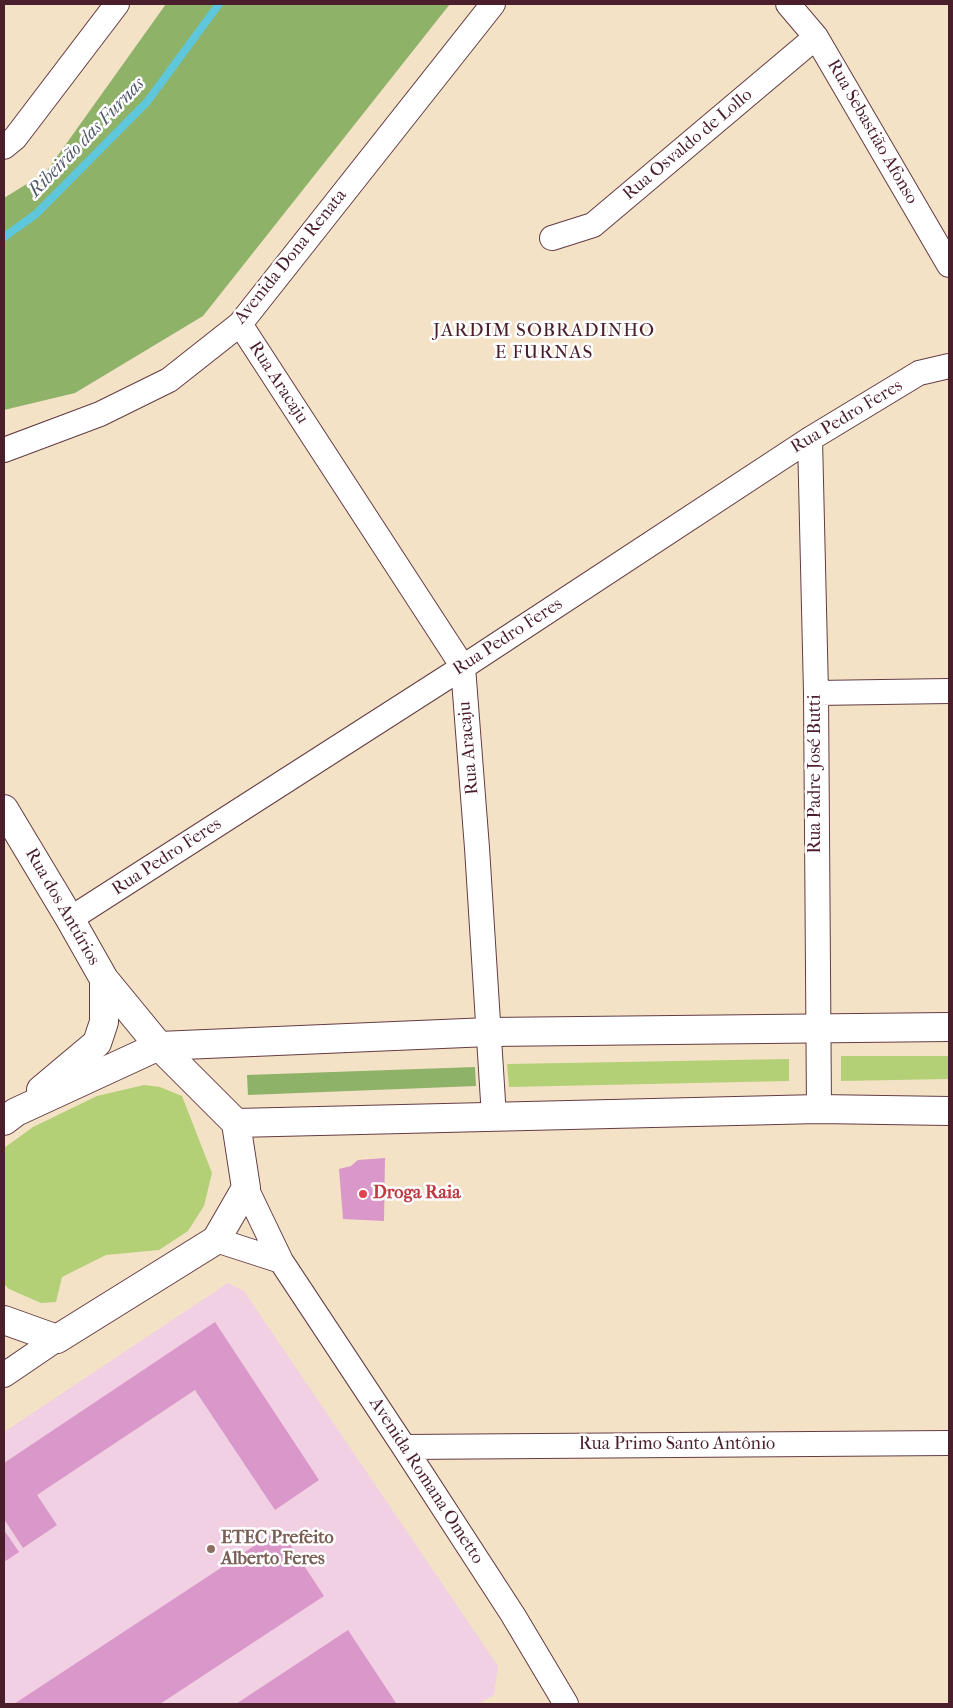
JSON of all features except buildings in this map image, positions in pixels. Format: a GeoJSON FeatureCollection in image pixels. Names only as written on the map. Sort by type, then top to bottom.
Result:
{"type":"FeatureCollection","features":[{"type":"Feature","properties":{"kind":"street"},"geometry":{"type":"LineString","coordinates":[[4,147],[15,138],[117,4]]}},
{"type":"Feature","properties":{"kind":"street","name":"Avenida Dona Renata"},"geometry":{"type":"LineString","coordinates":[[4,450],[100,414],[169,380],[240,324],[493,4]]}},
{"type":"Feature","properties":{"kind":"street","name":"Rua Sebastião Afonso"},"geometry":{"type":"LineString","coordinates":[[788,4],[816,37],[949,265]]}},
{"type":"Feature","properties":{"kind":"street","name":"Rua Osvaldo de Lollo"},"geometry":{"type":"LineString","coordinates":[[552,238],[593,225],[816,37]]}},
{"type":"Feature","properties":{"kind":"street","name":"Rua Aracaju"},"geometry":{"type":"LineString","coordinates":[[240,324],[463,667],[494,1117]]}},
{"type":"Feature","properties":{"kind":"street","name":"Rua Pedro Feres"},"geometry":{"type":"LineString","coordinates":[[70,919],[463,667],[810,439],[919,373],[949,366]]}},
{"type":"Feature","properties":{"kind":"street","name":"Rua Padre José Butti"},"geometry":{"type":"LineString","coordinates":[[810,439],[816,693],[819,1110]]}},
{"type":"Feature","properties":{"kind":"street"},"geometry":{"type":"LineString","coordinates":[[816,693],[949,690]]}},
{"type":"Feature","properties":{"kind":"street","name":"Rua dos Antúrios"},"geometry":{"type":"LineString","coordinates":[[4,809],[104,979],[159,1046],[236,1123]]}},
{"type":"Feature","properties":{"kind":"street","name":"Rua dos Antúrios"},"geometry":{"type":"LineString","coordinates":[[10,1117],[96,1043],[104,1022],[104,979]]}},
{"type":"Feature","properties":{"kind":"street"},"geometry":{"type":"LineString","coordinates":[[10,1117],[159,1046],[489,1032],[949,1027]]}},
{"type":"Feature","properties":{"kind":"street"},"geometry":{"type":"LineString","coordinates":[[4,1375],[57,1338],[216,1240],[246,1188],[236,1123],[819,1110],[949,1111]]}},
{"type":"Feature","properties":{"kind":"street","name":"Avenida Romana Ometto"},"geometry":{"type":"LineString","coordinates":[[246,1188],[281,1261],[404,1447],[512,1615],[566,1704]]}},
{"type":"Feature","properties":{"kind":"street"},"geometry":{"type":"LineString","coordinates":[[216,1240],[281,1261]]}},
{"type":"Feature","properties":{"kind":"street"},"geometry":{"type":"LineString","coordinates":[[4,1320],[57,1338]]}},
{"type":"Feature","properties":{"kind":"street","name":"Rua Primo Santo Antônio"},"geometry":{"type":"LineString","coordinates":[[404,1447],[949,1443]]}},
{"type":"Feature","properties":{"kind":"shaded area","name":"ETEC Prefeito Alberto Feres"},"geometry":{"type":"Polygon","coordinates":[[[228,1283],[244,1291],[498,1666],[494,1695],[478,1704],[4,1704],[4,1432],[228,1283]]]}},
{"type":"Feature","properties":{"kind":"green space"},"geometry":{"type":"Polygon","coordinates":[[[166,4],[450,4],[203,316],[75,393],[4,410],[4,198],[46,172],[166,4]]]}},
{"type":"Feature","properties":{"kind":"green space"},"geometry":{"type":"Polygon","coordinates":[[[841,1056],[949,1056],[949,1079],[841,1081],[841,1056]]]}},
{"type":"Feature","properties":{"kind":"green space"},"geometry":{"type":"Polygon","coordinates":[[[789,1059],[789,1081],[509,1087],[507,1064],[789,1059]]]}},
{"type":"Feature","properties":{"kind":"green space"},"geometry":{"type":"Polygon","coordinates":[[[475,1067],[476,1086],[248,1095],[247,1075],[475,1067]]]}},
{"type":"Feature","properties":{"kind":"green space"},"geometry":{"type":"Polygon","coordinates":[[[144,1085],[160,1087],[182,1096],[212,1173],[204,1206],[188,1231],[159,1250],[106,1255],[62,1277],[56,1302],[41,1303],[9,1289],[4,1284],[4,1148],[33,1127],[97,1096],[144,1085]]]}},
{"type":"Feature","properties":{"kind":"waterway","name":"Ribeirão das Furnas"},"geometry":{"type":"LineString","coordinates":[[4,237],[36,214],[147,102],[219,4]]}},
{"type":"Feature","properties":{"kind":"place","name":"Droga Raia"},"geometry":{"type":"Point","coordinates":[363,1194]}},
{"type":"Feature","properties":{"kind":"place","name":"ETEC Prefeito Alberto Feres"},"geometry":{"type":"Point","coordinates":[211,1549]}},
{"type":"Feature","properties":{"kind":"district","name":"JARDIM SOBRADINHO E FURNAS"},"geometry":{"type":"Point","coordinates":[544,342]}}]}
